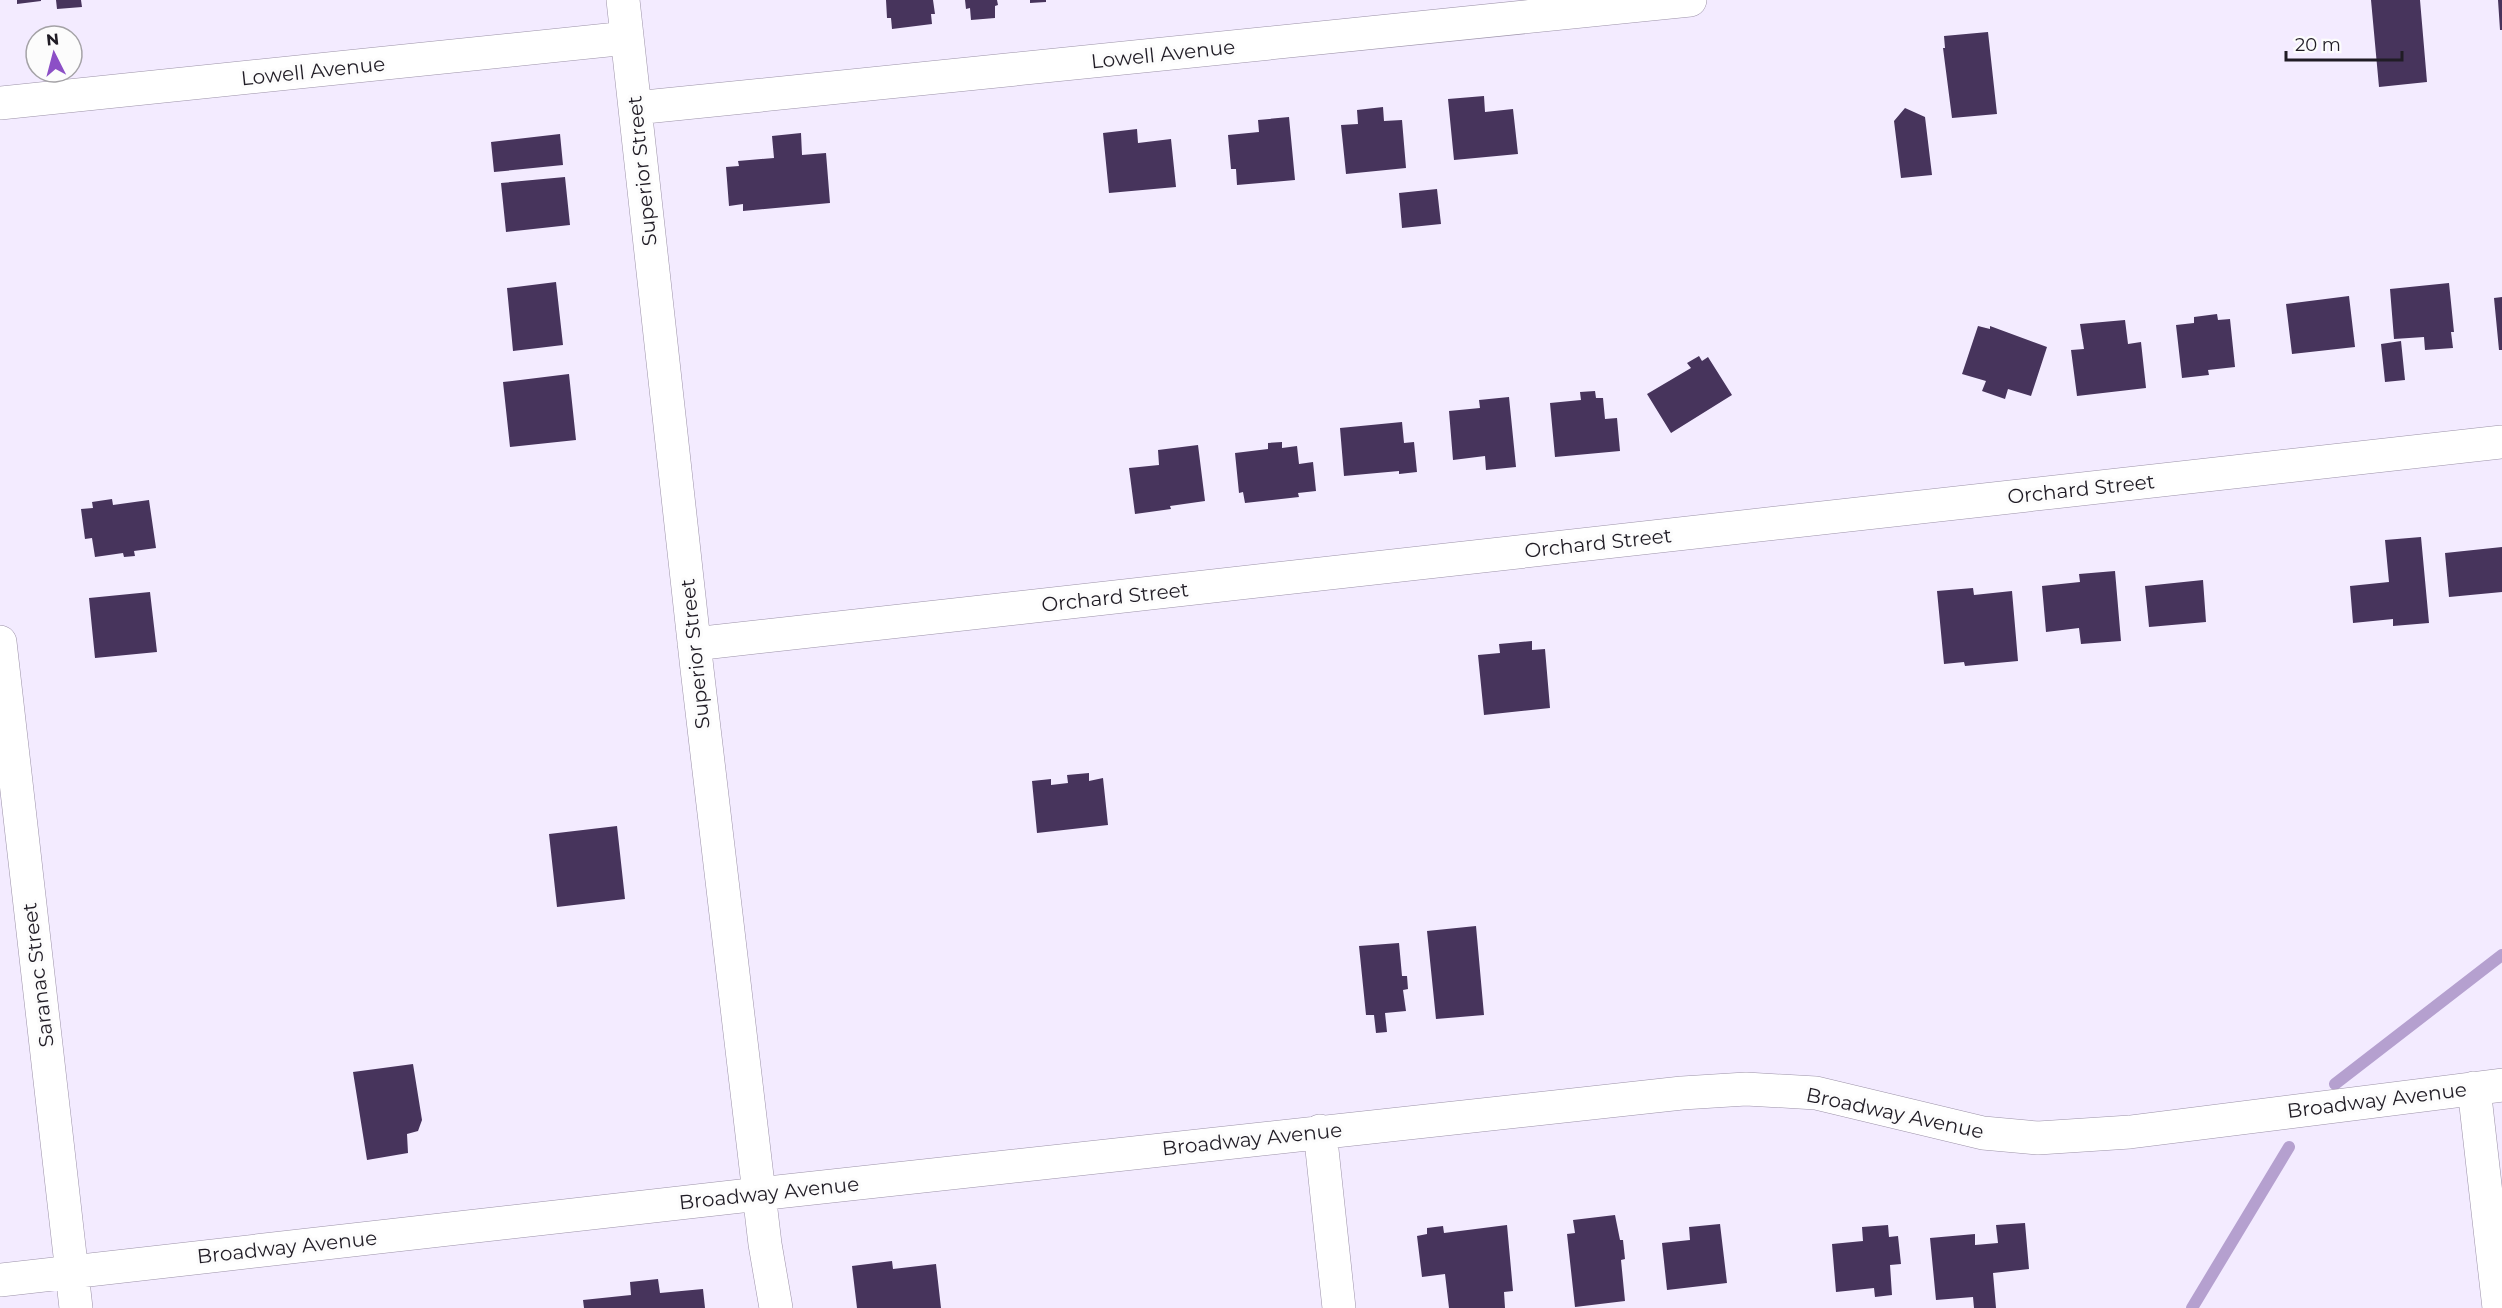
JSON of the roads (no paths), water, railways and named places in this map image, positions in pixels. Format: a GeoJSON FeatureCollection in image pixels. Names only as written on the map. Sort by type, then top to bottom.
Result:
{"type":"FeatureCollection","features":[{"type":"Feature","properties":{"kind":"street","name":"Superior Street"},"geometry":{"type":"LineString","coordinates":[[623,0],[694,644],[759,1194],[776,1308]]}},
{"type":"Feature","properties":{"kind":"street","name":"Lowell Avenue"},"geometry":{"type":"LineString","coordinates":[[635,108],[1690,0]]}},
{"type":"Feature","properties":{"kind":"street","name":"Lowell Avenue"},"geometry":{"type":"LineString","coordinates":[[0,103],[627,38]]}},
{"type":"Feature","properties":{"kind":"street","name":"Orchard Street"},"geometry":{"type":"LineString","coordinates":[[694,644],[2502,442]]}},
{"type":"Feature","properties":{"kind":"street","name":"Saranac Street"},"geometry":{"type":"LineString","coordinates":[[0,642],[76,1308]]}},
{"type":"Feature","properties":{"kind":"street","name":"Broadway Avenue"},"geometry":{"type":"LineString","coordinates":[[0,1280],[1320,1131],[1682,1093],[1746,1089],[1816,1093],[1983,1133],[2038,1138],[2130,1132],[2488,1086]]}},
{"type":"Feature","properties":{"kind":"street"},"geometry":{"type":"LineString","coordinates":[[2488,1086],[2499,1308]]}},
{"type":"Feature","properties":{"kind":"street"},"geometry":{"type":"LineString","coordinates":[[1320,1131],[1339,1308]]}},
{"type":"Feature","properties":{"kind":"waterway"},"geometry":{"type":"LineString","coordinates":[[2335,1084],[2502,955]]}},
{"type":"Feature","properties":{"kind":"waterway"},"geometry":{"type":"LineString","coordinates":[[2192,1308],[2289,1147]]}}]}
